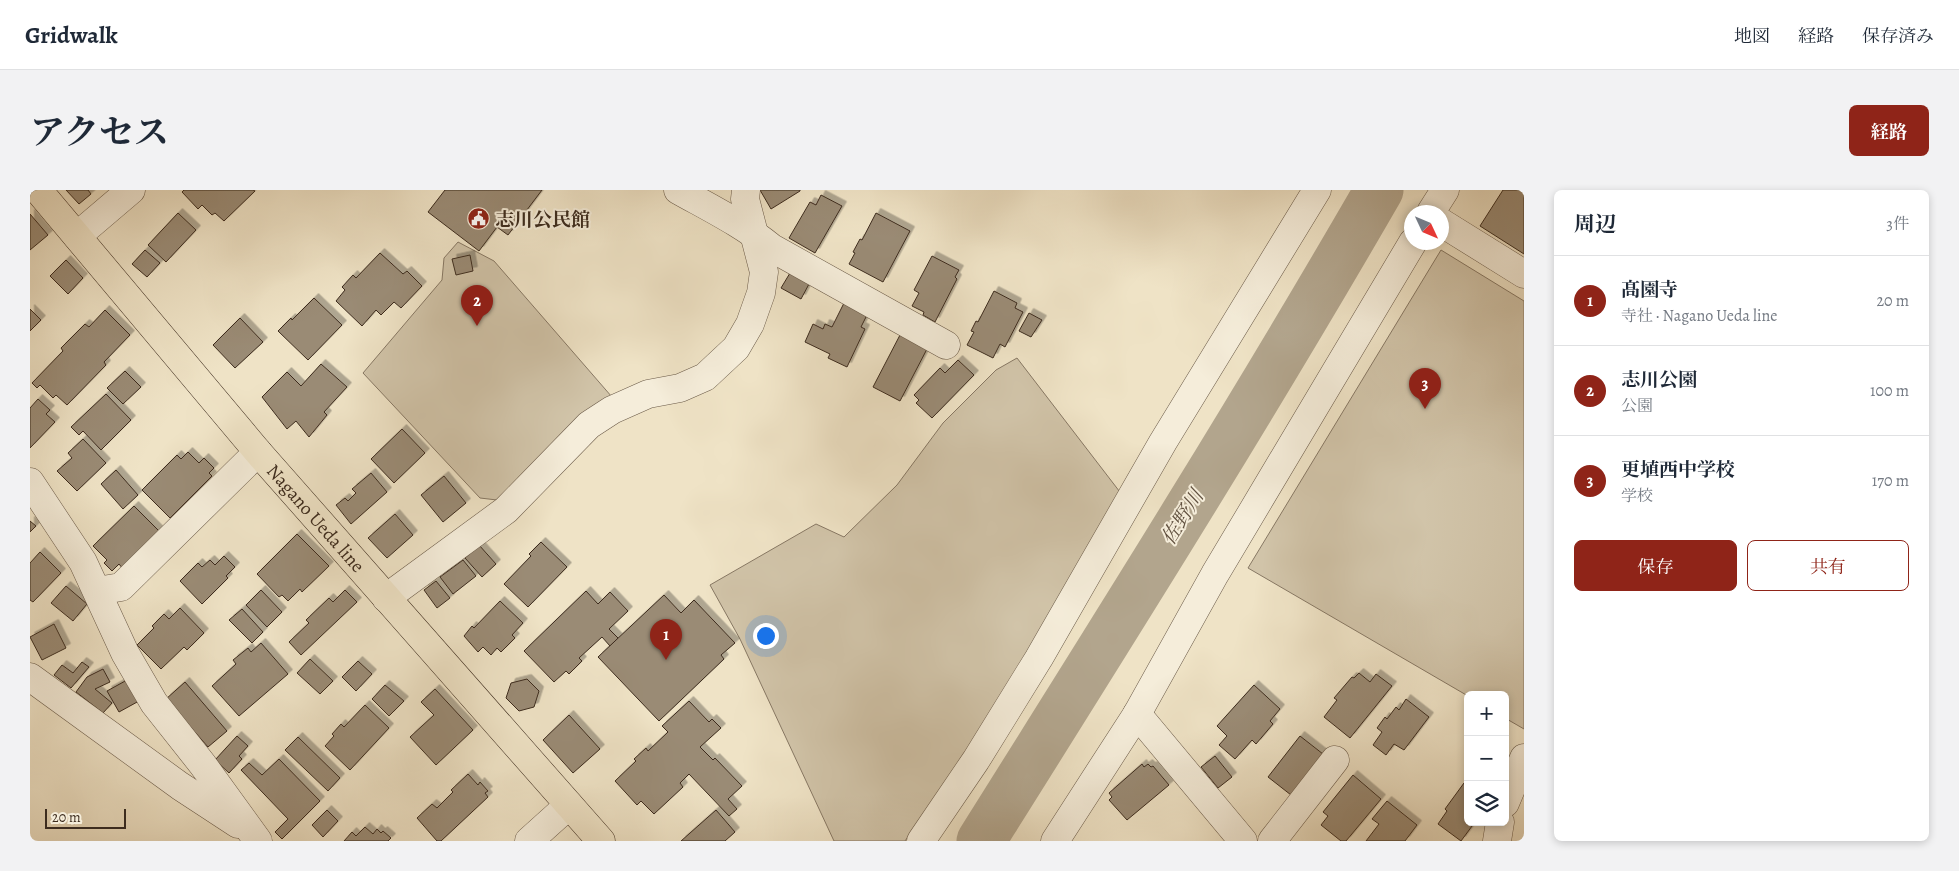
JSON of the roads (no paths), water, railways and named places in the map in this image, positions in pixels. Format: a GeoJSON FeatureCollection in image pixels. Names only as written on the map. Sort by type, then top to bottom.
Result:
{"type":"FeatureCollection","features":[{"type":"Feature","properties":{"kind":"main road","name":"Nagano Ueda line"},"geometry":{"type":"LineString","coordinates":[[38,190],[258,452],[601,841]]}},
{"type":"Feature","properties":{"kind":"street"},"geometry":{"type":"LineString","coordinates":[[77,236],[131,190]]}},
{"type":"Feature","properties":{"kind":"street"},"geometry":{"type":"LineString","coordinates":[[678,190],[753,232],[772,248],[946,345]]}},
{"type":"Feature","properties":{"kind":"street"},"geometry":{"type":"LineString","coordinates":[[386,598],[506,510],[589,425],[612,410],[648,394],[680,388],[705,376],[736,348],[753,317],[761,293],[764,272],[753,232],[746,190]]}},
{"type":"Feature","properties":{"kind":"street"},"geometry":{"type":"LineString","coordinates":[[921,841],[976,760],[1039,658],[1164,442],[1317,190]]}},
{"type":"Feature","properties":{"kind":"street"},"geometry":{"type":"LineString","coordinates":[[1435,205],[1445,190]]}},
{"type":"Feature","properties":{"kind":"street"},"geometry":{"type":"LineString","coordinates":[[1449,228],[1524,274]]}},
{"type":"Feature","properties":{"kind":"street"},"geometry":{"type":"LineString","coordinates":[[1055,841],[1137,714],[1215,574],[1408,250]]}},
{"type":"Feature","properties":{"kind":"street"},"geometry":{"type":"LineString","coordinates":[[97,591],[121,587],[258,452]]}},
{"type":"Feature","properties":{"kind":"street"},"geometry":{"type":"LineString","coordinates":[[30,482],[83,562],[125,653],[154,703],[203,765],[255,837]]}},
{"type":"Feature","properties":{"kind":"street"},"geometry":{"type":"LineString","coordinates":[[30,677],[180,786],[255,837]]}},
{"type":"Feature","properties":{"kind":"street"},"geometry":{"type":"LineString","coordinates":[[1137,714],[1243,841]]}},
{"type":"Feature","properties":{"kind":"street"},"geometry":{"type":"LineString","coordinates":[[1509,794],[1524,758]]}},
{"type":"Feature","properties":{"kind":"street"},"geometry":{"type":"LineString","coordinates":[[1272,841],[1335,760]]}},
{"type":"Feature","properties":{"kind":"street"},"geometry":{"type":"LineString","coordinates":[[529,841],[569,805]]}},
{"type":"Feature","properties":{"kind":"street"},"geometry":{"type":"LineString","coordinates":[[1497,841],[1499,826]]}},
{"type":"Feature","properties":{"kind":"waterway","name":"佐野川"},"geometry":{"type":"LineString","coordinates":[[981,841],[1233,436],[1379,190]]}},
{"type":"Feature","properties":{"kind":"place","name":"志川公民館"},"geometry":{"type":"Point","coordinates":[479,219]}},
{"type":"Feature","properties":{"kind":"place","name":"志川公園"},"geometry":{"type":"Point","coordinates":[477,326]}},
{"type":"Feature","properties":{"kind":"place","name":"更埴西中学校"},"geometry":{"type":"Point","coordinates":[1425,409]}},
{"type":"Feature","properties":{"kind":"place","name":"髙園寺"},"geometry":{"type":"Point","coordinates":[666,660]}}]}
